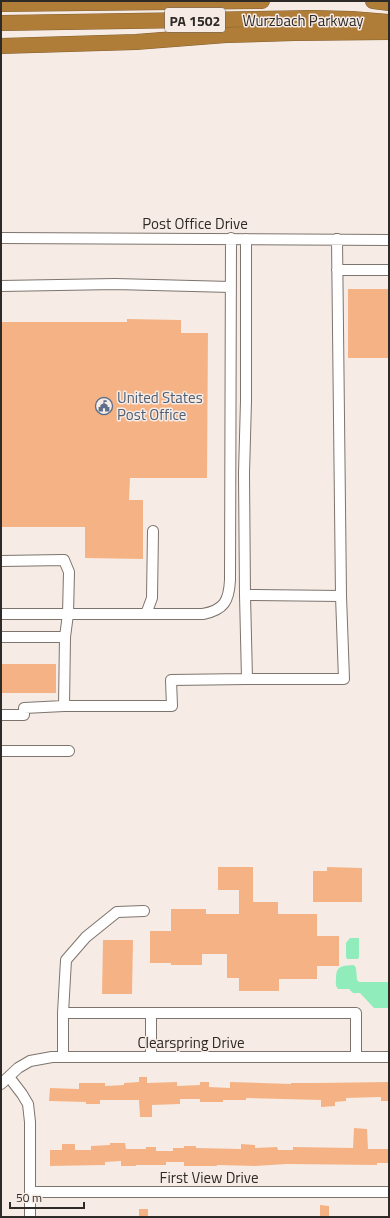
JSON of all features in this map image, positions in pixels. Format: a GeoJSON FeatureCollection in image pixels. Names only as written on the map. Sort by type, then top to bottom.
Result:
{"type":"FeatureCollection","features":[{"type":"Feature","properties":{"kind":"highway","name":"Wurzbach Parkway"},"geometry":{"type":"LineString","coordinates":[[1,4],[262,1]]}},
{"type":"Feature","properties":{"kind":"highway","name":"Wurzbach Parkway"},"geometry":{"type":"LineString","coordinates":[[373,1],[389,3]]}},
{"type":"Feature","properties":{"kind":"highway","name":"Wurzbach Parkway"},"geometry":{"type":"LineString","coordinates":[[1,23],[313,18],[389,22]]}},
{"type":"Feature","properties":{"kind":"highway"},"geometry":{"type":"LineString","coordinates":[[1,46],[136,42],[226,35],[280,33],[389,32]]}},
{"type":"Feature","properties":{"kind":"street","name":"Post Office Drive"},"geometry":{"type":"LineString","coordinates":[[1,238],[389,240]]}},
{"type":"Feature","properties":{"kind":"street"},"geometry":{"type":"LineString","coordinates":[[1,614],[202,614],[214,612],[224,604],[229,592],[231,238]]}},
{"type":"Feature","properties":{"kind":"street"},"geometry":{"type":"LineString","coordinates":[[246,239],[246,401],[244,473],[247,679]]}},
{"type":"Feature","properties":{"kind":"street"},"geometry":{"type":"LineString","coordinates":[[1,715],[24,715],[24,708],[64,706],[172,706],[171,680],[344,679],[341,596],[337,239]]}},
{"type":"Feature","properties":{"kind":"street"},"geometry":{"type":"LineString","coordinates":[[337,270],[389,270]]}},
{"type":"Feature","properties":{"kind":"street"},"geometry":{"type":"LineString","coordinates":[[1,286],[116,284],[231,287]]}},
{"type":"Feature","properties":{"kind":"street"},"geometry":{"type":"LineString","coordinates":[[146,614],[152,598],[153,531]]}},
{"type":"Feature","properties":{"kind":"street"},"geometry":{"type":"LineString","coordinates":[[1,561],[64,560],[69,572],[68,614],[65,637],[64,706]]}},
{"type":"Feature","properties":{"kind":"street"},"geometry":{"type":"LineString","coordinates":[[245,595],[341,596]]}},
{"type":"Feature","properties":{"kind":"street"},"geometry":{"type":"LineString","coordinates":[[1,637],[65,637]]}},
{"type":"Feature","properties":{"kind":"street"},"geometry":{"type":"LineString","coordinates":[[1,751],[69,751]]}},
{"type":"Feature","properties":{"kind":"street"},"geometry":{"type":"LineString","coordinates":[[62,1057],[66,960],[86,937],[117,912],[144,911]]}},
{"type":"Feature","properties":{"kind":"street"},"geometry":{"type":"LineString","coordinates":[[63,1013],[356,1013],[356,1057]]}},
{"type":"Feature","properties":{"kind":"street"},"geometry":{"type":"LineString","coordinates":[[152,1013],[152,1057]]}},
{"type":"Feature","properties":{"kind":"street","name":"Clearspring Drive"},"geometry":{"type":"LineString","coordinates":[[5,1081],[18,1068],[30,1061],[52,1057],[389,1057]]}},
{"type":"Feature","properties":{"kind":"street"},"geometry":{"type":"LineString","coordinates":[[5,1081],[22,1094],[28,1104],[30,1122],[30,1217]]}},
{"type":"Feature","properties":{"kind":"street","name":"First View Drive"},"geometry":{"type":"LineString","coordinates":[[30,1192],[389,1192]]}},
{"type":"Feature","properties":{"kind":"green space"},"geometry":{"type":"Polygon","coordinates":[[[350,938],[359,938],[358,959],[347,959],[346,957],[346,943],[350,938]]]}},
{"type":"Feature","properties":{"kind":"green space"},"geometry":{"type":"Polygon","coordinates":[[[354,965],[356,968],[357,980],[359,982],[389,982],[389,1008],[374,1008],[360,993],[353,993],[349,989],[338,989],[336,986],[337,971],[340,967],[354,965]]]}},
{"type":"Feature","properties":{"kind":"building"},"geometry":{"type":"Polygon","coordinates":[[[348,289],[389,289],[389,358],[348,358],[348,289]]]}},
{"type":"Feature","properties":{"kind":"building","name":"United States Post Office"},"geometry":{"type":"Polygon","coordinates":[[[127,319],[181,320],[181,333],[208,333],[207,478],[130,478],[129,500],[143,500],[143,559],[85,558],[85,527],[1,527],[1,322],[127,322],[127,319]]]}},
{"type":"Feature","properties":{"kind":"building"},"geometry":{"type":"Polygon","coordinates":[[[1,664],[56,664],[56,693],[1,693],[1,664]]]}},
{"type":"Feature","properties":{"kind":"building"},"geometry":{"type":"Polygon","coordinates":[[[218,867],[253,867],[253,902],[278,902],[278,914],[317,914],[317,936],[339,936],[339,966],[317,966],[317,979],[279,979],[279,991],[239,991],[239,978],[227,978],[227,954],[202,954],[202,965],[150,963],[150,931],[171,931],[171,909],[206,909],[206,914],[239,914],[239,890],[218,890],[218,867]]]}},
{"type":"Feature","properties":{"kind":"building"},"geometry":{"type":"Polygon","coordinates":[[[327,867],[362,868],[362,902],[313,902],[313,871],[327,871],[327,867]]]}},
{"type":"Feature","properties":{"kind":"building"},"geometry":{"type":"Polygon","coordinates":[[[103,940],[133,940],[132,994],[102,994],[103,940]]]}},
{"type":"Feature","properties":{"kind":"building"},"geometry":{"type":"Polygon","coordinates":[[[139,1077],[147,1077],[147,1083],[177,1082],[177,1086],[200,1085],[200,1082],[209,1082],[209,1087],[230,1088],[230,1082],[291,1084],[389,1082],[389,1101],[381,1101],[381,1097],[346,1098],[346,1101],[335,1102],[335,1106],[321,1107],[321,1100],[246,1098],[246,1100],[223,1100],[223,1102],[200,1102],[200,1099],[180,1099],[180,1104],[152,1105],[152,1117],[140,1117],[139,1100],[100,1100],[100,1104],[49,1101],[50,1088],[79,1089],[79,1083],[105,1083],[105,1086],[124,1085],[124,1083],[139,1082],[139,1077]]]}},
{"type":"Feature","properties":{"kind":"building"},"geometry":{"type":"Polygon","coordinates":[[[354,1128],[367,1129],[368,1149],[389,1149],[389,1163],[377,1163],[377,1165],[287,1164],[255,1166],[184,1166],[184,1162],[166,1162],[166,1165],[121,1166],[121,1161],[105,1162],[105,1165],[50,1166],[50,1150],[62,1150],[62,1144],[75,1144],[75,1150],[91,1150],[91,1146],[110,1145],[110,1143],[125,1143],[126,1149],[146,1149],[146,1147],[156,1147],[156,1151],[173,1151],[173,1148],[184,1148],[184,1146],[196,1146],[196,1148],[241,1149],[241,1144],[255,1145],[255,1148],[277,1147],[278,1150],[293,1150],[293,1147],[353,1148],[354,1128]]]}},
{"type":"Feature","properties":{"kind":"building"},"geometry":{"type":"Polygon","coordinates":[[[320,1205],[329,1206],[329,1217],[320,1217],[320,1205]]]}},
{"type":"Feature","properties":{"kind":"building"},"geometry":{"type":"Polygon","coordinates":[[[139,1209],[148,1209],[148,1217],[139,1217],[139,1209]]]}},
{"type":"Feature","properties":{"kind":"place","name":"United States Post Office"},"geometry":{"type":"Point","coordinates":[104,406]}}]}
